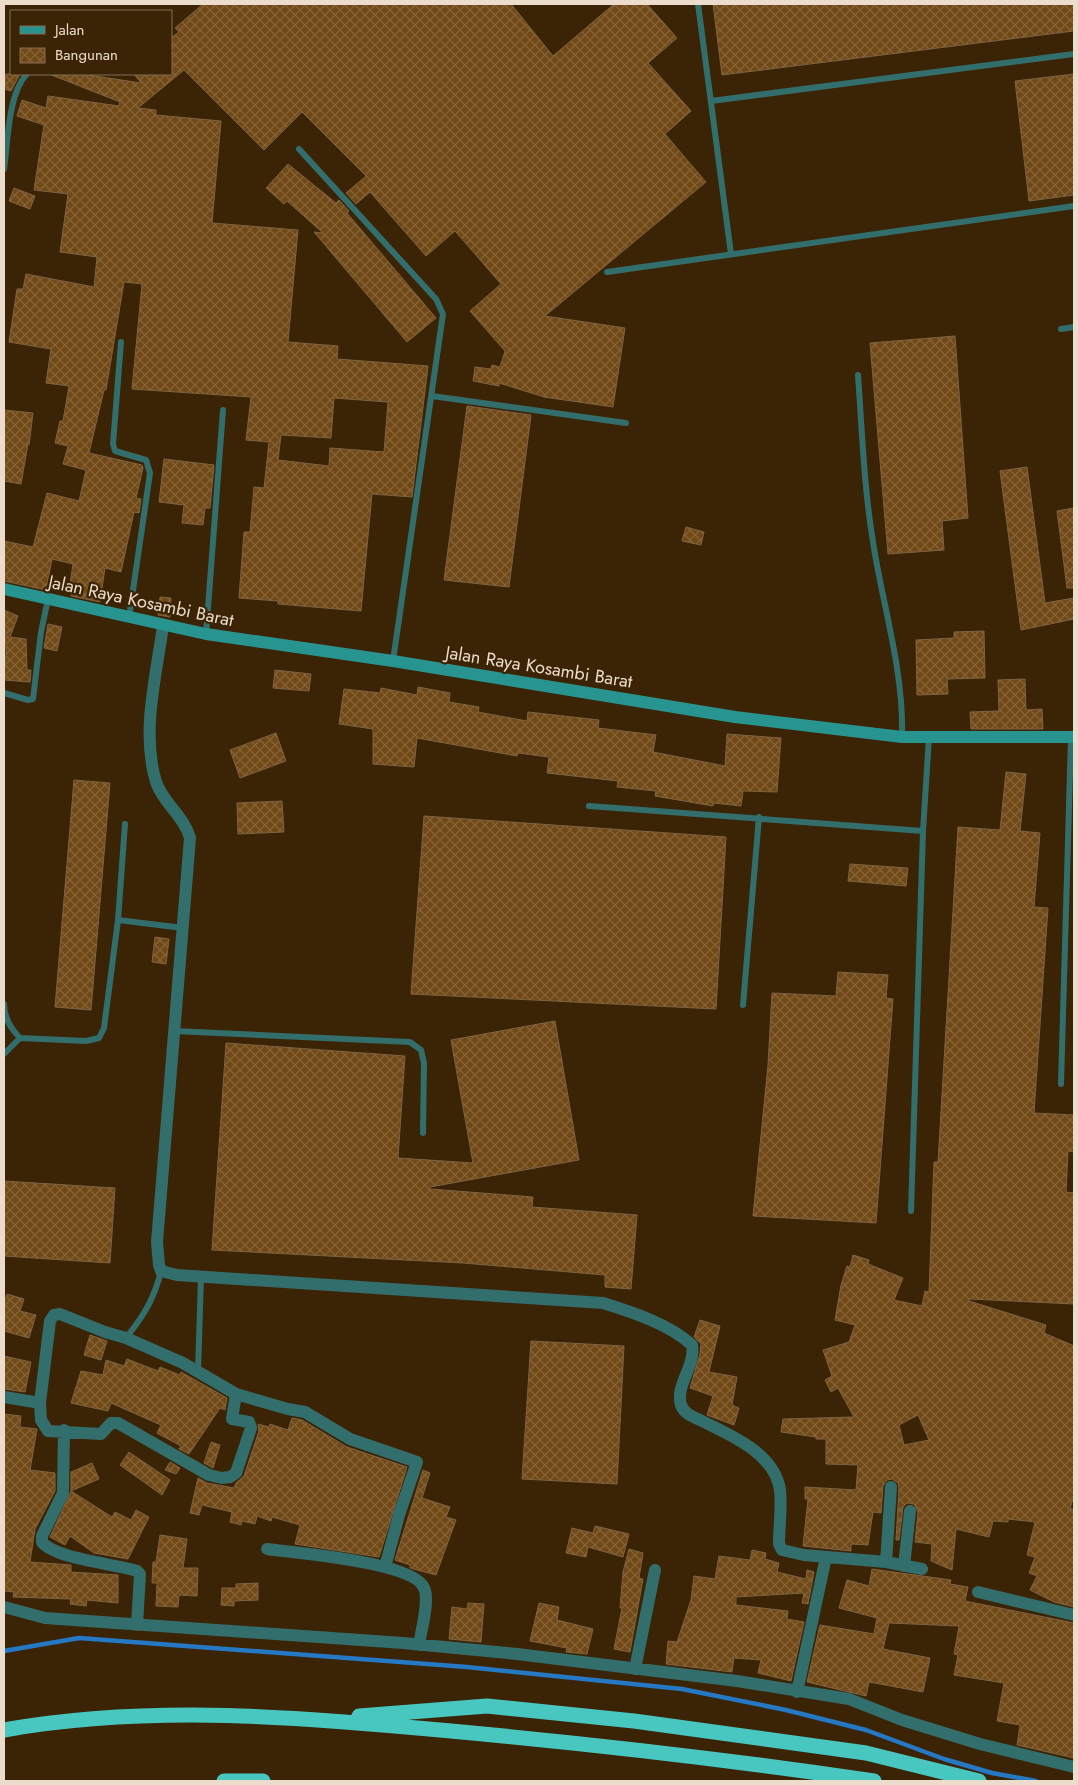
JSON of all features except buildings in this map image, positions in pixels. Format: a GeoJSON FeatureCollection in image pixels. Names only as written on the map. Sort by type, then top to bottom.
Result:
{"type":"FeatureCollection","features":[{"type":"Feature","properties":{"kind":"highway"},"geometry":{"type":"LineString","coordinates":[[310,1720],[487,1706],[634,1721],[866,1753],[979,1781]]}},
{"type":"Feature","properties":{"kind":"highway"},"geometry":{"type":"LineString","coordinates":[[4,1730],[91,1719],[166,1715],[310,1720],[420,1728],[634,1750],[874,1781]]}},
{"type":"Feature","properties":{"kind":"highway"},"geometry":{"type":"LineString","coordinates":[[224,1781],[263,1781]]}},
{"type":"Feature","properties":{"kind":"main road","name":"Jalan Raya Kosambi Barat"},"geometry":{"type":"LineString","coordinates":[[4,589],[163,626],[206,634],[394,661],[708,714],[902,737],[1073,737]]}},
{"type":"Feature","properties":{"kind":"street"},"geometry":{"type":"LineString","coordinates":[[163,626],[150,719],[150,751],[157,785],[187,825],[190,838],[157,1242],[161,1271],[169,1274],[603,1304],[640,1316],[681,1337],[692,1345],[690,1368],[681,1392],[681,1404],[686,1412],[738,1440],[764,1458],[771,1468],[780,1490],[779,1544],[782,1550],[826,1557],[886,1562],[922,1569]]}},
{"type":"Feature","properties":{"kind":"street"},"geometry":{"type":"LineString","coordinates":[[236,1394],[232,1419],[249,1422],[251,1428],[236,1473],[230,1477],[209,1475],[118,1423],[112,1423],[102,1434],[64,1430],[48,1431],[43,1426],[40,1403],[50,1321],[54,1315],[60,1314],[105,1332],[126,1338],[198,1371],[236,1394],[305,1412],[350,1439],[417,1462],[399,1515],[385,1567]]}},
{"type":"Feature","properties":{"kind":"street"},"geometry":{"type":"LineString","coordinates":[[4,1397],[40,1403]]}},
{"type":"Feature","properties":{"kind":"street"},"geometry":{"type":"LineString","coordinates":[[64,1430],[63,1493],[42,1536],[42,1542],[48,1548],[80,1558],[137,1571],[140,1574],[137,1625]]}},
{"type":"Feature","properties":{"kind":"street"},"geometry":{"type":"LineString","coordinates":[[886,1562],[891,1487]]}},
{"type":"Feature","properties":{"kind":"street"},"geometry":{"type":"LineString","coordinates":[[904,1566],[910,1511]]}},
{"type":"Feature","properties":{"kind":"street"},"geometry":{"type":"LineString","coordinates":[[267,1549],[385,1567],[404,1573],[420,1582],[425,1588],[426,1602],[419,1645]]}},
{"type":"Feature","properties":{"kind":"street"},"geometry":{"type":"LineString","coordinates":[[797,1692],[826,1557]]}},
{"type":"Feature","properties":{"kind":"street"},"geometry":{"type":"LineString","coordinates":[[634,1668],[655,1570]]}},
{"type":"Feature","properties":{"kind":"street"},"geometry":{"type":"LineString","coordinates":[[978,1592],[1074,1615]]}},
{"type":"Feature","properties":{"kind":"street"},"geometry":{"type":"LineString","coordinates":[[4,1607],[44,1618],[272,1632],[419,1645],[738,1681],[849,1699],[902,1720],[980,1744],[1074,1767]]}},
{"type":"Feature","properties":{"kind":"lane"},"geometry":{"type":"LineString","coordinates":[[698,4],[731,254]]}},
{"type":"Feature","properties":{"kind":"lane"},"geometry":{"type":"LineString","coordinates":[[711,100],[1074,54]]}},
{"type":"Feature","properties":{"kind":"lane"},"geometry":{"type":"LineString","coordinates":[[4,168],[15,94],[20,81],[26,75]]}},
{"type":"Feature","properties":{"kind":"lane"},"geometry":{"type":"LineString","coordinates":[[299,149],[436,299],[443,314],[394,661]]}},
{"type":"Feature","properties":{"kind":"lane"},"geometry":{"type":"LineString","coordinates":[[607,272],[1074,206]]}},
{"type":"Feature","properties":{"kind":"lane"},"geometry":{"type":"LineString","coordinates":[[1061,329],[1074,327]]}},
{"type":"Feature","properties":{"kind":"lane"},"geometry":{"type":"LineString","coordinates":[[121,342],[113,444],[115,451],[146,460],[150,473],[129,618]]}},
{"type":"Feature","properties":{"kind":"lane"},"geometry":{"type":"LineString","coordinates":[[858,375],[873,543],[897,666],[902,737]]}},
{"type":"Feature","properties":{"kind":"lane"},"geometry":{"type":"LineString","coordinates":[[432,396],[626,423]]}},
{"type":"Feature","properties":{"kind":"lane"},"geometry":{"type":"LineString","coordinates":[[206,634],[223,410]]}},
{"type":"Feature","properties":{"kind":"lane"},"geometry":{"type":"LineString","coordinates":[[4,693],[28,700],[33,699],[41,632],[48,599]]}},
{"type":"Feature","properties":{"kind":"lane"},"geometry":{"type":"LineString","coordinates":[[1061,1084],[1073,737]]}},
{"type":"Feature","properties":{"kind":"lane"},"geometry":{"type":"LineString","coordinates":[[911,1210],[923,831],[929,738]]}},
{"type":"Feature","properties":{"kind":"lane"},"geometry":{"type":"LineString","coordinates":[[589,806],[759,817],[923,831]]}},
{"type":"Feature","properties":{"kind":"lane"},"geometry":{"type":"LineString","coordinates":[[743,1005],[759,817]]}},
{"type":"Feature","properties":{"kind":"lane"},"geometry":{"type":"LineString","coordinates":[[4,1004],[4,1013],[11,1029],[20,1038],[86,1041],[93,1040],[102,1034],[118,920],[124,824]]}},
{"type":"Feature","properties":{"kind":"lane"},"geometry":{"type":"LineString","coordinates":[[118,920],[183,928]]}},
{"type":"Feature","properties":{"kind":"lane"},"geometry":{"type":"LineString","coordinates":[[174,1031],[410,1042],[421,1050],[424,1063],[423,1133]]}},
{"type":"Feature","properties":{"kind":"lane"},"geometry":{"type":"LineString","coordinates":[[4,1054],[20,1038]]}},
{"type":"Feature","properties":{"kind":"lane"},"geometry":{"type":"LineString","coordinates":[[129,1334],[147,1310],[155,1294],[161,1271]]}},
{"type":"Feature","properties":{"kind":"lane"},"geometry":{"type":"LineString","coordinates":[[198,1371],[200,1276]]}},
{"type":"Feature","properties":{"kind":"waterway"},"geometry":{"type":"LineString","coordinates":[[4,1651],[79,1638],[467,1667],[682,1689],[786,1710],[866,1730],[944,1759],[992,1773],[1036,1781]]}}]}
